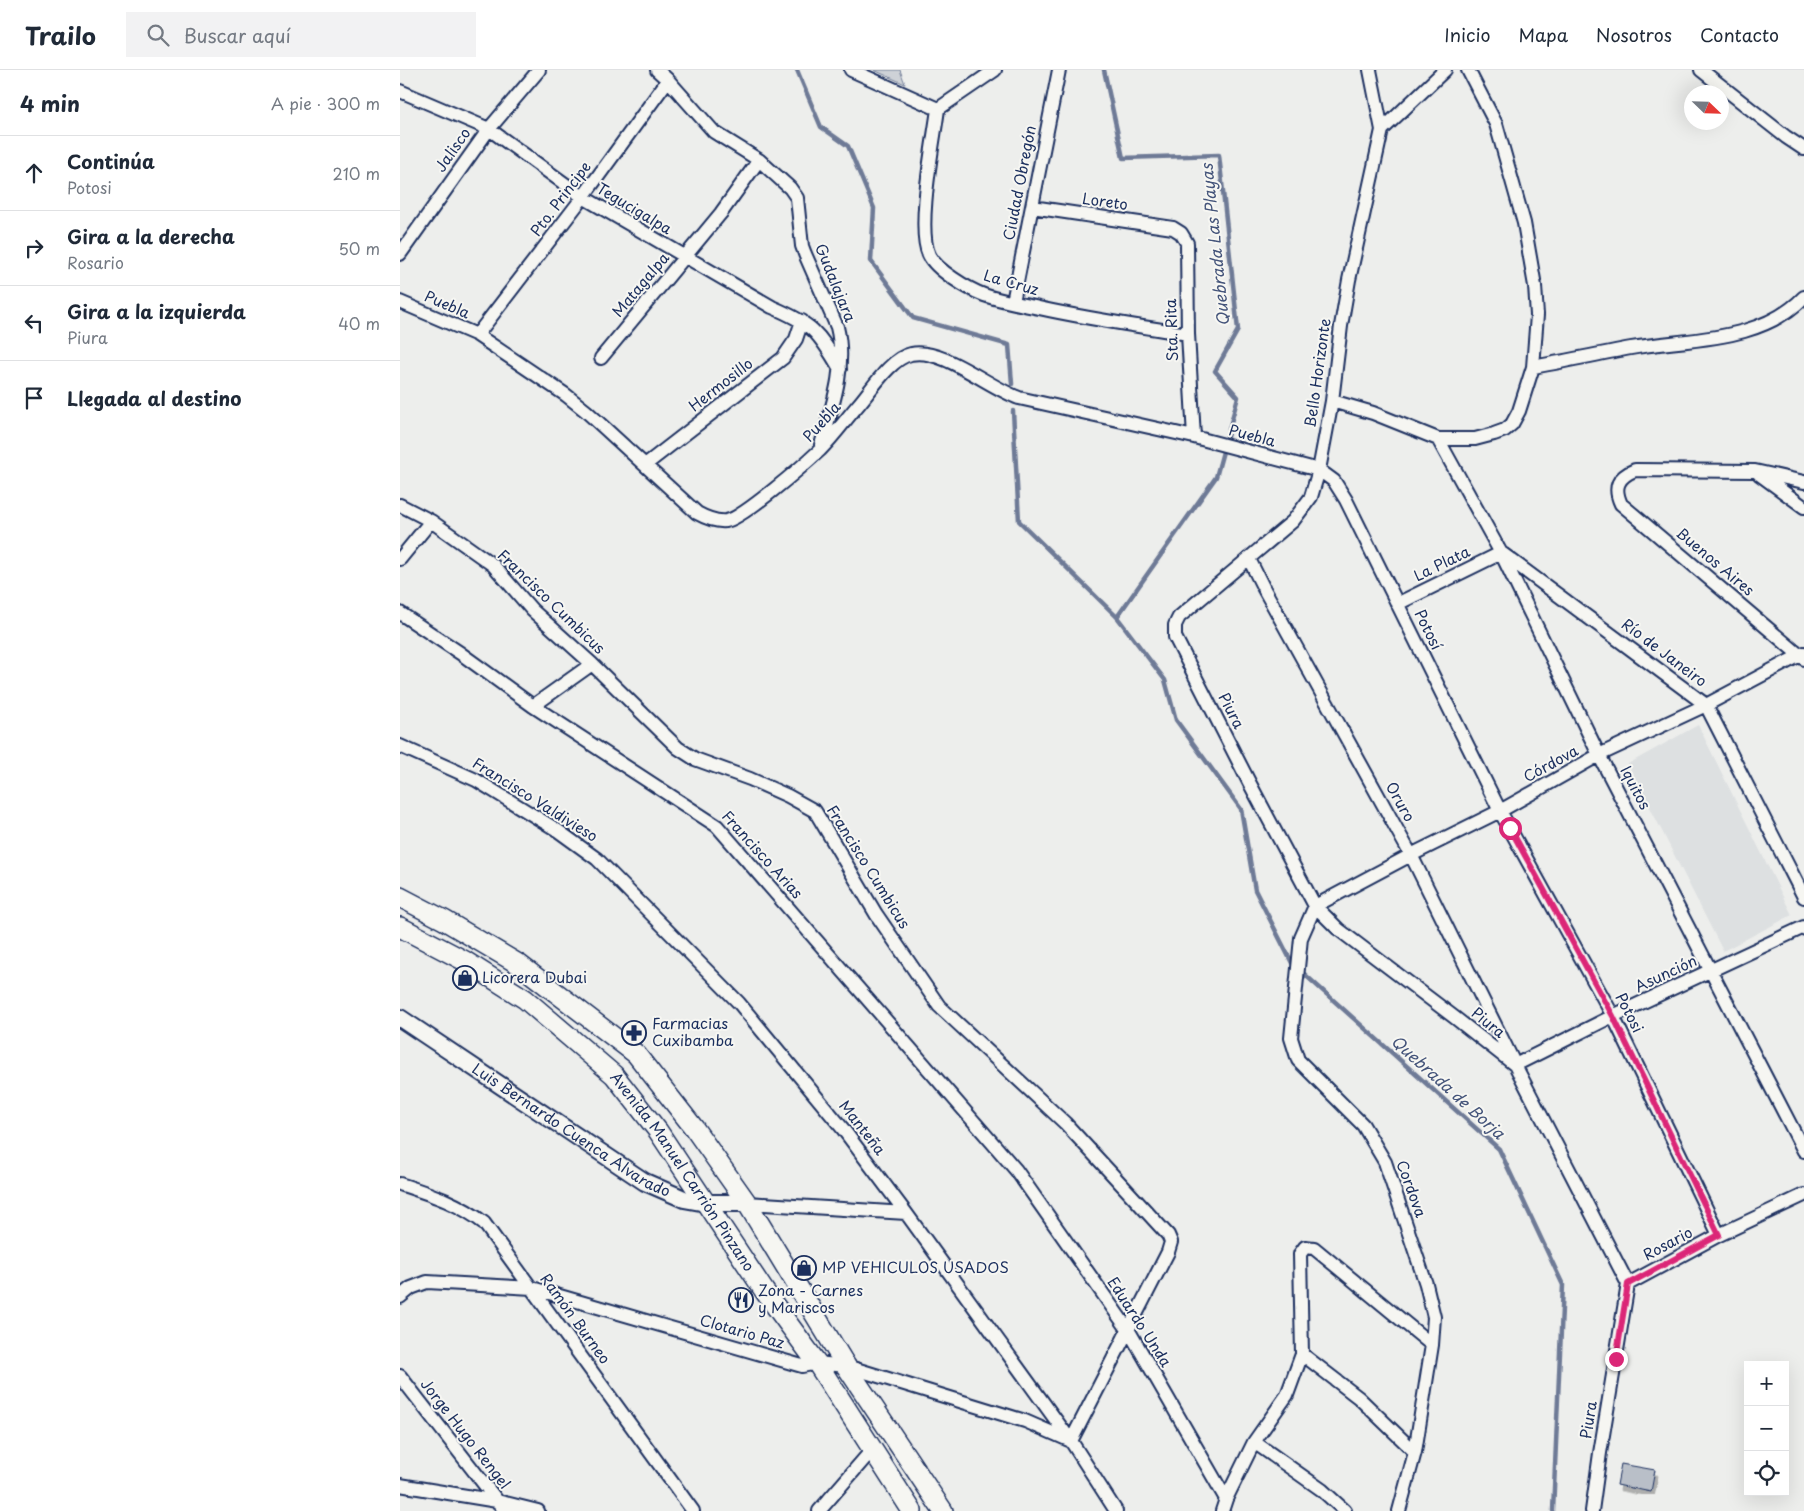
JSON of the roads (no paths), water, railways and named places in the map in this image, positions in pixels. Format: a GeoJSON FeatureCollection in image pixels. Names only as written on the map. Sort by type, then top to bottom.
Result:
{"type":"FeatureCollection","features":[{"type":"Feature","properties":{"kind":"main road"},"geometry":{"type":"LineString","coordinates":[[400,919],[404,899]]}},
{"type":"Feature","properties":{"kind":"main road","name":"Avenida Manuel Carrión Pinzano"},"geometry":{"type":"LineString","coordinates":[[404,899],[444,920],[520,965],[636,1054],[694,1128],[747,1203],[846,1366],[943,1511]]}},
{"type":"Feature","properties":{"kind":"main road","name":"Avenida Manuel Carrión Pinzano"},"geometry":{"type":"LineString","coordinates":[[400,927],[465,961],[525,999],[614,1075],[658,1131],[765,1292],[817,1363],[912,1511]]}},
{"type":"Feature","properties":{"kind":"street","name":"Jalisco"},"geometry":{"type":"LineString","coordinates":[[400,254],[488,129],[539,70]]}},
{"type":"Feature","properties":{"kind":"street","name":"Gudalajara"},"geometry":{"type":"LineString","coordinates":[[657,70],[714,132],[759,160],[790,188],[797,198],[804,254],[837,327],[840,338],[840,369],[820,450]]}},
{"type":"Feature","properties":{"kind":"street"},"geometry":{"type":"LineString","coordinates":[[851,70],[938,109],[995,70]]}},
{"type":"Feature","properties":{"kind":"street","name":"Ciudad Obregón"},"geometry":{"type":"LineString","coordinates":[[1012,302],[1059,70]]}},
{"type":"Feature","properties":{"kind":"street","name":"Bello Horizonte"},"geometry":{"type":"LineString","coordinates":[[1175,625],[1179,617],[1293,521],[1311,496],[1319,470],[1332,401],[1341,326],[1349,280],[1382,130],[1370,70]]}},
{"type":"Feature","properties":{"kind":"street"},"geometry":{"type":"LineString","coordinates":[[1382,130],[1445,70]]}},
{"type":"Feature","properties":{"kind":"street"},"geometry":{"type":"LineString","coordinates":[[1332,401],[1373,413],[1438,439],[1475,439],[1504,430],[1512,424],[1519,411],[1533,367],[1537,316],[1524,223],[1496,124],[1468,70]]}},
{"type":"Feature","properties":{"kind":"street"},"geometry":{"type":"LineString","coordinates":[[1701,70],[1804,149]]}},
{"type":"Feature","properties":{"kind":"street","name":"Pto. Principe"},"geometry":{"type":"LineString","coordinates":[[477,335],[583,198],[668,80]]}},
{"type":"Feature","properties":{"kind":"street","name":"Tegucigalpa"},"geometry":{"type":"LineString","coordinates":[[400,92],[488,129],[583,198],[772,308],[802,321],[825,342],[840,369]]}},
{"type":"Feature","properties":{"kind":"street","name":"La Cruz"},"geometry":{"type":"LineString","coordinates":[[938,109],[924,217],[924,237],[929,255],[940,267],[983,295],[1099,320],[1188,334]]}},
{"type":"Feature","properties":{"kind":"street","name":"Matagalpa"},"geometry":{"type":"LineString","coordinates":[[601,358],[721,213],[759,160]]}},
{"type":"Feature","properties":{"kind":"street","name":"Loreto"},"geometry":{"type":"LineString","coordinates":[[1032,207],[1173,228]]}},
{"type":"Feature","properties":{"kind":"street","name":"Sta. Rita"},"geometry":{"type":"LineString","coordinates":[[1173,228],[1181,233],[1186,243],[1188,334],[1194,437]]}},
{"type":"Feature","properties":{"kind":"street"},"geometry":{"type":"LineString","coordinates":[[1533,367],[1632,348],[1732,335],[1780,317],[1804,297]]}},
{"type":"Feature","properties":{"kind":"street","name":"Puebla"},"geometry":{"type":"LineString","coordinates":[[400,302],[477,335],[566,395],[697,513],[707,519],[726,521],[735,518],[753,506],[820,450],[890,367],[910,354],[920,353],[935,355],[1007,394],[1019,398],[1194,437],[1319,470]]}},
{"type":"Feature","properties":{"kind":"street","name":"Hermosillo"},"geometry":{"type":"LineString","coordinates":[[644,465],[783,358],[796,339],[802,321]]}},
{"type":"Feature","properties":{"kind":"street","name":"Iquitos"},"geometry":{"type":"LineString","coordinates":[[1438,439],[1501,553],[1599,755],[1804,1151]]}},
{"type":"Feature","properties":{"kind":"street","name":"Potosí"},"geometry":{"type":"LineString","coordinates":[[1319,470],[1334,481],[1346,500],[1500,810]]}},
{"type":"Feature","properties":{"kind":"street","name":"Buenos Aires"},"geometry":{"type":"LineString","coordinates":[[1755,471],[1635,470],[1626,474],[1618,484],[1617,495],[1621,504],[1803,658]]}},
{"type":"Feature","properties":{"kind":"street"},"geometry":{"type":"LineString","coordinates":[[1755,471],[1804,482]]}},
{"type":"Feature","properties":{"kind":"street"},"geometry":{"type":"LineString","coordinates":[[1755,471],[1804,507]]}},
{"type":"Feature","properties":{"kind":"street","name":"Francisco Cumbicus"},"geometry":{"type":"LineString","coordinates":[[400,505],[431,522],[492,564],[532,610],[592,664],[678,748],[695,759],[750,779],[788,796],[815,811],[876,914],[939,1006],[1066,1123],[1168,1235],[1171,1242],[1168,1252],[1129,1331]]}},
{"type":"Feature","properties":{"kind":"street"},"geometry":{"type":"LineString","coordinates":[[400,559],[431,522]]}},
{"type":"Feature","properties":{"kind":"street","name":"La Plata"},"geometry":{"type":"LineString","coordinates":[[1397,604],[1501,553]]}},
{"type":"Feature","properties":{"kind":"street","name":"Río de Janeiro"},"geometry":{"type":"LineString","coordinates":[[1501,553],[1706,705],[1804,897]]}},
{"type":"Feature","properties":{"kind":"street","name":"Oruro"},"geometry":{"type":"LineString","coordinates":[[1248,559],[1411,855],[1515,1065]]}},
{"type":"Feature","properties":{"kind":"street","name":"Francisco Arias"},"geometry":{"type":"LineString","coordinates":[[400,613],[460,653],[533,706],[716,826],[1016,1170]]}},
{"type":"Feature","properties":{"kind":"street","name":"Piura"},"geometry":{"type":"LineString","coordinates":[[1175,625],[1175,637],[1314,906],[1338,929],[1515,1065],[1628,1284],[1592,1511]]}},
{"type":"Feature","properties":{"kind":"street","name":"Córdova"},"geometry":{"type":"LineString","coordinates":[[1314,906],[1500,810],[1599,755],[1803,658]]}},
{"type":"Feature","properties":{"kind":"street"},"geometry":{"type":"LineString","coordinates":[[533,706],[592,664]]}},
{"type":"Feature","properties":{"kind":"street","name":"Francisco Valdivieso"},"geometry":{"type":"LineString","coordinates":[[400,746],[476,780],[557,830],[597,858]]}},
{"type":"Feature","properties":{"kind":"street","name":"Potosi"},"geometry":{"type":"LineString","coordinates":[[1500,810],[1613,1016],[1719,1235]]}},
{"type":"Feature","properties":{"kind":"street","name":"Manteña"},"geometry":{"type":"LineString","coordinates":[[597,858],[739,1003],[843,1129],[906,1212],[1071,1441]]}},
{"type":"Feature","properties":{"kind":"street","name":"Cordova"},"geometry":{"type":"LineString","coordinates":[[1314,906],[1301,938],[1291,1038],[1298,1060],[1363,1125],[1385,1162],[1428,1292],[1434,1317],[1432,1345],[1415,1452],[1399,1511]]}},
{"type":"Feature","properties":{"kind":"street","name":"Asunción"},"geometry":{"type":"LineString","coordinates":[[1515,1065],[1613,1016],[1804,928]]}},
{"type":"Feature","properties":{"kind":"street","name":"Luis Bernardo Cuenca Alvarado"},"geometry":{"type":"LineString","coordinates":[[400,1018],[645,1182],[684,1199],[706,1203],[747,1203],[906,1212]]}},
{"type":"Feature","properties":{"kind":"street","name":"Eduardo Unda"},"geometry":{"type":"LineString","coordinates":[[1016,1170],[1129,1331],[1224,1505]]}},
{"type":"Feature","properties":{"kind":"street","name":"Ramón Burneo"},"geometry":{"type":"LineString","coordinates":[[400,1184],[448,1200],[484,1223],[693,1511]]}},
{"type":"Feature","properties":{"kind":"street","name":"Rosario"},"geometry":{"type":"LineString","coordinates":[[1628,1284],[1719,1235],[1804,1195]]}},
{"type":"Feature","properties":{"kind":"street","name":"Eduardo Unda"},"geometry":{"type":"LineString","coordinates":[[1224,1505],[1254,1442],[1287,1394],[1302,1354],[1300,1254],[1305,1247],[1314,1248],[1432,1345]]}},
{"type":"Feature","properties":{"kind":"street","name":"Clotario Paz"},"geometry":{"type":"LineString","coordinates":[[400,1297],[411,1288],[427,1282],[532,1288],[802,1366],[817,1363],[846,1366],[1026,1422],[1071,1441]]}},
{"type":"Feature","properties":{"kind":"street"},"geometry":{"type":"LineString","coordinates":[[1116,1511],[1071,1441],[1129,1331]]}},
{"type":"Feature","properties":{"kind":"street"},"geometry":{"type":"LineString","coordinates":[[1302,1354],[1359,1398],[1415,1452]]}},
{"type":"Feature","properties":{"kind":"street","name":"Jorge Hugo Rengel"},"geometry":{"type":"LineString","coordinates":[[400,1376],[501,1506]]}},
{"type":"Feature","properties":{"kind":"street"},"geometry":{"type":"LineString","coordinates":[[1254,1442],[1322,1490],[1345,1511]]}},
{"type":"Feature","properties":{"kind":"street"},"geometry":{"type":"LineString","coordinates":[[819,1511],[872,1450]]}},
{"type":"Feature","properties":{"kind":"street"},"geometry":{"type":"LineString","coordinates":[[400,1485],[501,1506],[538,1511]]}},
{"type":"Feature","properties":{"kind":"waterway"},"geometry":{"type":"LineString","coordinates":[[797,70],[821,127],[848,146],[874,208],[871,261],[913,318],[1009,345],[1012,384]]}},
{"type":"Feature","properties":{"kind":"waterway","name":"Quebrada Las Playas"},"geometry":{"type":"LineString","coordinates":[[1104,70],[1123,158],[1219,155],[1238,330],[1215,371],[1238,397],[1216,477],[1117,617]]}},
{"type":"Feature","properties":{"kind":"waterway","name":"Quebrada de Borja"},"geometry":{"type":"LineString","coordinates":[[1013,411],[1019,521],[1117,617],[1165,680],[1176,720],[1241,809],[1255,890],[1292,963]]}},
{"type":"Feature","properties":{"kind":"waterway","name":"Quebrada de Borja"},"geometry":{"type":"LineString","coordinates":[[1302,972],[1499,1149],[1563,1285],[1553,1511]]}},
{"type":"Feature","properties":{"kind":"place","name":"Licorera Dubai"},"geometry":{"type":"Point","coordinates":[465,978]}},
{"type":"Feature","properties":{"kind":"place","name":"Farmacias Cuxibamba"},"geometry":{"type":"Point","coordinates":[634,1033]}},
{"type":"Feature","properties":{"kind":"place","name":"MP VEHICULOS USADOS"},"geometry":{"type":"Point","coordinates":[804,1268]}},
{"type":"Feature","properties":{"kind":"place","name":"Zona - Carnes y Mariscos"},"geometry":{"type":"Point","coordinates":[741,1300]}}]}
